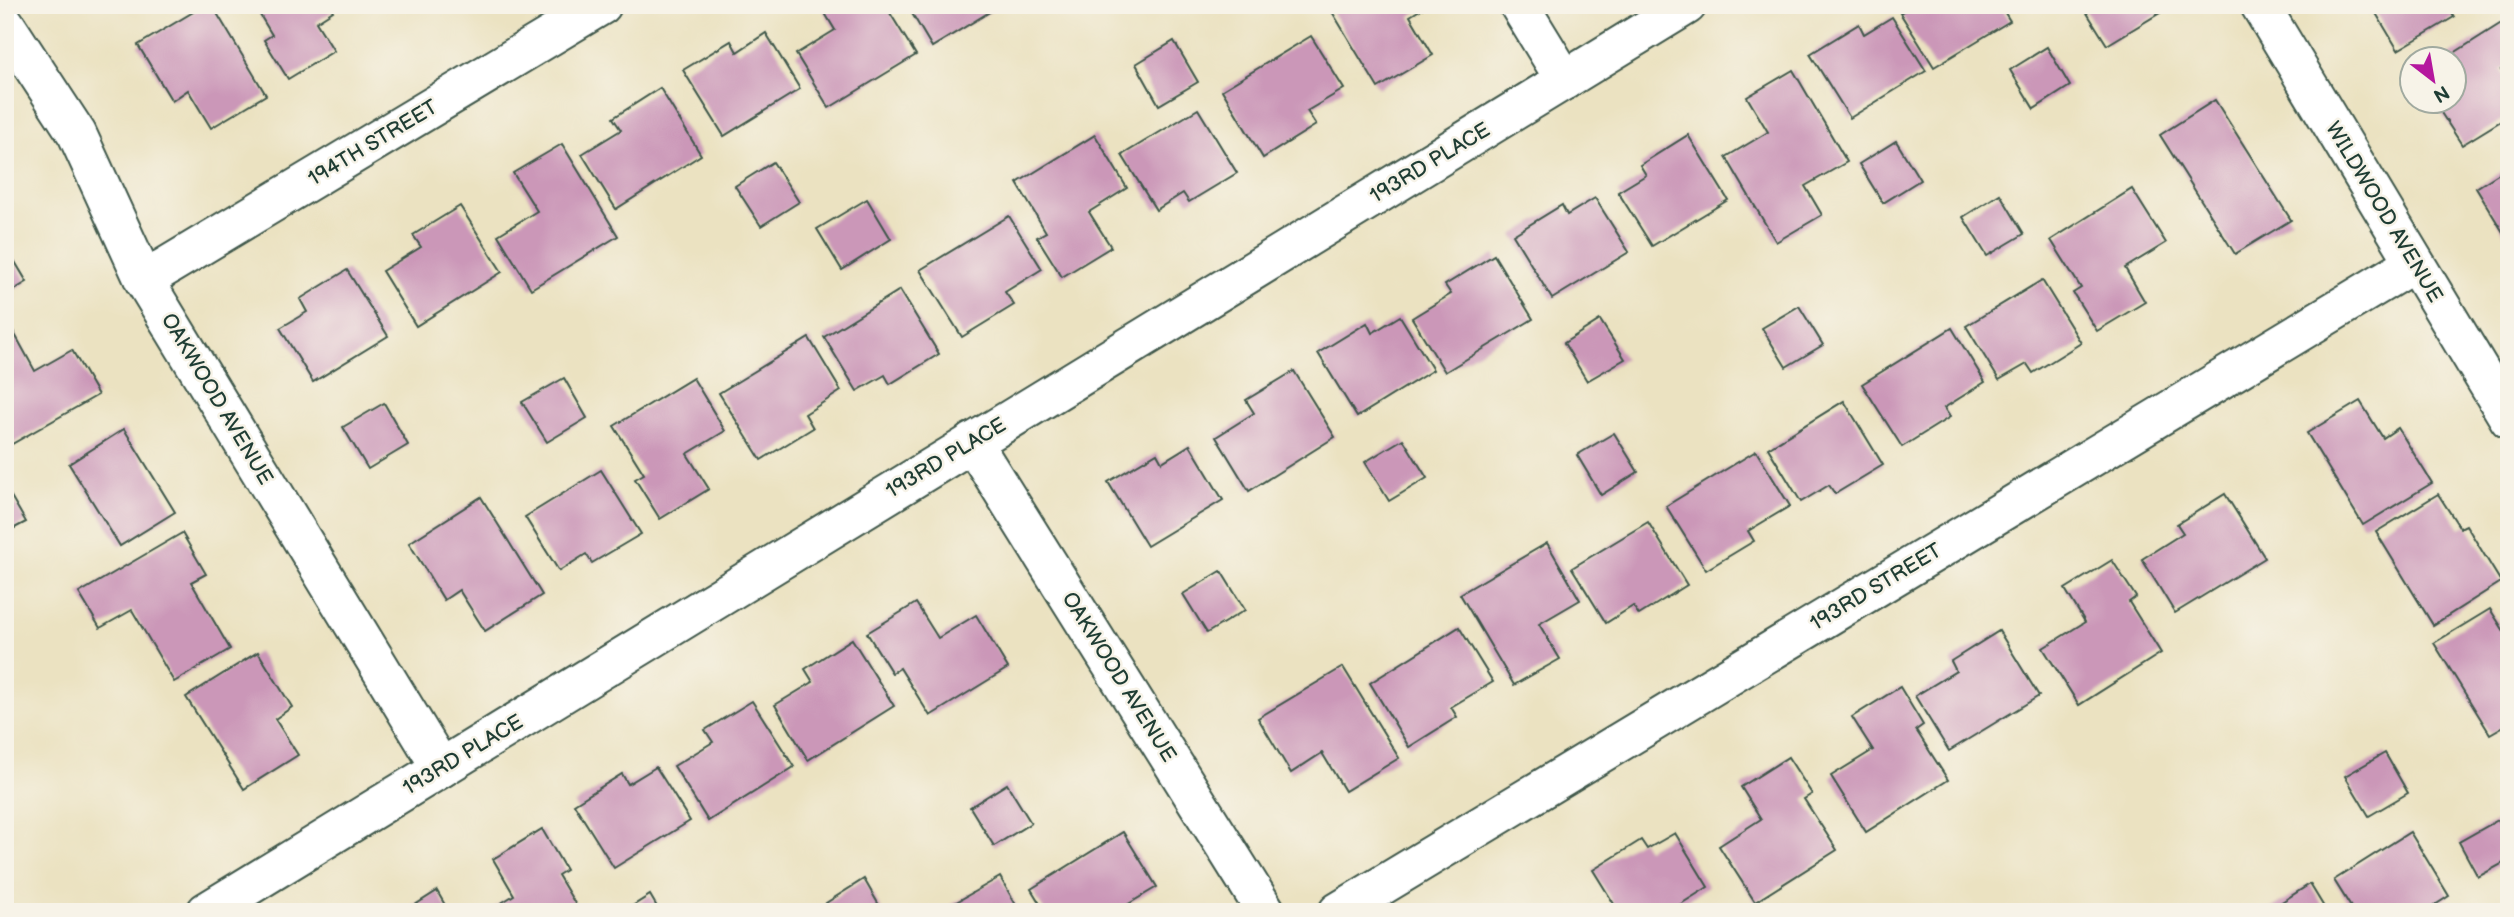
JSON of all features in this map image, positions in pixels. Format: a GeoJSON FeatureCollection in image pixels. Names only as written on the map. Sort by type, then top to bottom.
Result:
{"type":"FeatureCollection","features":[{"type":"Feature","properties":{"kind":"street","name":"194TH STREET"},"geometry":{"type":"LineString","coordinates":[[144,280],[602,5]]}},
{"type":"Feature","properties":{"kind":"street"},"geometry":{"type":"LineString","coordinates":[[1519,5],[1565,80]]}},
{"type":"Feature","properties":{"kind":"street","name":"193RD PLACE"},"geometry":{"type":"LineString","coordinates":[[206,912],[1686,5]]}},
{"type":"Feature","properties":{"kind":"street","name":"WILDWOOD AVENUE"},"geometry":{"type":"LineString","coordinates":[[2260,5],[2509,419]]}},
{"type":"Feature","properties":{"kind":"street","name":"OAKWOOD AVENUE"},"geometry":{"type":"LineString","coordinates":[[5,24],[77,134],[144,280],[441,768]]}},
{"type":"Feature","properties":{"kind":"street","name":"193RD STREET"},"geometry":{"type":"LineString","coordinates":[[1338,912],[2414,262]]}},
{"type":"Feature","properties":{"kind":"street","name":"OAKWOOD AVENUE"},"geometry":{"type":"LineString","coordinates":[[972,442],[1266,912]]}},
{"type":"Feature","properties":{"kind":"building"},"geometry":{"type":"Polygon","coordinates":[[[205,5],[212,5],[266,95],[211,128],[188,90],[172,101],[138,45],[205,5]]]}},
{"type":"Feature","properties":{"kind":"building"},"geometry":{"type":"Polygon","coordinates":[[[254,5],[329,5],[333,11],[316,22],[334,51],[288,79],[264,40],[272,35],[254,5]]]}},
{"type":"Feature","properties":{"kind":"building"},"geometry":{"type":"Polygon","coordinates":[[[820,5],[885,5],[916,55],[829,108],[796,54],[835,30],[820,5]]]}},
{"type":"Feature","properties":{"kind":"building"},"geometry":{"type":"Polygon","coordinates":[[[907,5],[1001,5],[932,47],[907,5]]]}},
{"type":"Feature","properties":{"kind":"building"},"geometry":{"type":"Polygon","coordinates":[[[1328,5],[1428,5],[1410,16],[1433,55],[1378,88],[1328,5]]]}},
{"type":"Feature","properties":{"kind":"building"},"geometry":{"type":"Polygon","coordinates":[[[1913,5],[2000,5],[2010,21],[1934,67],[1900,13],[1913,5]]]}},
{"type":"Feature","properties":{"kind":"building"},"geometry":{"type":"Polygon","coordinates":[[[2082,5],[2160,5],[2163,11],[2107,45],[2082,5]]]}},
{"type":"Feature","properties":{"kind":"building"},"geometry":{"type":"Polygon","coordinates":[[[2371,5],[2447,5],[2454,17],[2405,46],[2398,46],[2398,50],[2371,5]]]}},
{"type":"Feature","properties":{"kind":"building"},"geometry":{"type":"Polygon","coordinates":[[[1892,17],[1926,71],[1850,118],[1810,54],[1859,24],[1864,34],[1892,17]]]}},
{"type":"Feature","properties":{"kind":"building"},"geometry":{"type":"Polygon","coordinates":[[[2503,22],[2509,31],[2509,65],[2501,70],[2509,82],[2509,116],[2462,145],[2443,116],[2468,116],[2468,46],[2465,46],[2503,22]]]}},
{"type":"Feature","properties":{"kind":"building"},"geometry":{"type":"Polygon","coordinates":[[[766,33],[800,89],[724,136],[683,70],[731,41],[737,52],[766,33]]]}},
{"type":"Feature","properties":{"kind":"building"},"geometry":{"type":"Polygon","coordinates":[[[1311,36],[1344,89],[1307,111],[1316,125],[1263,158],[1222,90],[1311,36]]]}},
{"type":"Feature","properties":{"kind":"building"},"geometry":{"type":"Polygon","coordinates":[[[1174,41],[1198,82],[1159,105],[1136,64],[1174,41]]]}},
{"type":"Feature","properties":{"kind":"building"},"geometry":{"type":"Polygon","coordinates":[[[2047,47],[2070,86],[2034,109],[2010,70],[2047,47]]]}},
{"type":"Feature","properties":{"kind":"building"},"geometry":{"type":"Polygon","coordinates":[[[1793,70],[1847,162],[1805,186],[1822,215],[1776,242],[1726,157],[1768,132],[1747,97],[1793,70]]]}},
{"type":"Feature","properties":{"kind":"building"},"geometry":{"type":"Polygon","coordinates":[[[660,88],[701,155],[616,209],[582,154],[621,130],[613,118],[660,88]]]}},
{"type":"Feature","properties":{"kind":"building"},"geometry":{"type":"Polygon","coordinates":[[[2215,100],[2291,220],[2235,254],[2160,135],[2215,100]]]}},
{"type":"Feature","properties":{"kind":"building"},"geometry":{"type":"Polygon","coordinates":[[[1198,109],[1237,173],[1189,202],[1183,193],[1156,210],[1122,155],[1198,109]]]}},
{"type":"Feature","properties":{"kind":"building"},"geometry":{"type":"Polygon","coordinates":[[[1095,135],[1127,188],[1089,212],[1111,247],[1062,277],[1037,237],[1046,232],[1017,183],[1095,135]]]}},
{"type":"Feature","properties":{"kind":"building"},"geometry":{"type":"Polygon","coordinates":[[[1688,135],[1728,200],[1652,246],[1618,192],[1646,175],[1640,165],[1688,135]]]}},
{"type":"Feature","properties":{"kind":"building"},"geometry":{"type":"Polygon","coordinates":[[[1896,141],[1920,180],[1883,203],[1859,164],[1896,141]]]}},
{"type":"Feature","properties":{"kind":"building"},"geometry":{"type":"Polygon","coordinates":[[[562,144],[618,236],[531,289],[498,235],[537,211],[513,173],[562,144]]]}},
{"type":"Feature","properties":{"kind":"building"},"geometry":{"type":"Polygon","coordinates":[[[773,162],[799,202],[761,226],[735,186],[773,162]]]}},
{"type":"Feature","properties":{"kind":"building"},"geometry":{"type":"Polygon","coordinates":[[[2509,167],[2509,242],[2476,188],[2509,167]]]}},
{"type":"Feature","properties":{"kind":"building"},"geometry":{"type":"Polygon","coordinates":[[[2132,189],[2166,243],[2125,268],[2145,302],[2097,331],[2073,293],[2081,288],[2051,240],[2132,189]]]}},
{"type":"Feature","properties":{"kind":"building"},"geometry":{"type":"Polygon","coordinates":[[[2000,194],[2024,234],[1987,256],[1963,217],[2000,194]]]}},
{"type":"Feature","properties":{"kind":"building"},"geometry":{"type":"Polygon","coordinates":[[[1595,198],[1629,252],[1552,299],[1513,235],[1562,205],[1567,215],[1595,198]]]}},
{"type":"Feature","properties":{"kind":"building"},"geometry":{"type":"Polygon","coordinates":[[[867,199],[891,239],[842,270],[817,229],[867,199]]]}},
{"type":"Feature","properties":{"kind":"building"},"geometry":{"type":"Polygon","coordinates":[[[460,206],[502,272],[416,326],[382,271],[421,247],[413,235],[460,206]]]}},
{"type":"Feature","properties":{"kind":"building"},"geometry":{"type":"Polygon","coordinates":[[[1009,216],[1042,269],[1005,292],[1014,305],[962,337],[920,270],[1009,216]]]}},
{"type":"Feature","properties":{"kind":"building"},"geometry":{"type":"Polygon","coordinates":[[[5,245],[27,282],[5,295],[5,245]]]}},
{"type":"Feature","properties":{"kind":"building"},"geometry":{"type":"Polygon","coordinates":[[[1494,255],[1533,319],[1445,372],[1412,318],[1451,294],[1445,285],[1494,255]]]}},
{"type":"Feature","properties":{"kind":"building"},"geometry":{"type":"Polygon","coordinates":[[[347,270],[388,336],[313,382],[280,328],[307,312],[300,299],[347,270]]]}},
{"type":"Feature","properties":{"kind":"building"},"geometry":{"type":"Polygon","coordinates":[[[2042,280],[2081,343],[2033,373],[2027,364],[1999,380],[1966,326],[2042,280]]]}},
{"type":"Feature","properties":{"kind":"building"},"geometry":{"type":"Polygon","coordinates":[[[900,290],[939,354],[890,384],[885,375],[857,391],[824,337],[900,290]]]}},
{"type":"Feature","properties":{"kind":"building"},"geometry":{"type":"Polygon","coordinates":[[[1799,306],[1823,345],[1786,367],[1762,328],[1799,306]]]}},
{"type":"Feature","properties":{"kind":"building"},"geometry":{"type":"Polygon","coordinates":[[[1400,316],[1433,370],[1357,417],[1318,353],[1367,323],[1372,333],[1400,316]]]}},
{"type":"Feature","properties":{"kind":"building"},"geometry":{"type":"Polygon","coordinates":[[[1600,320],[1625,359],[1587,381],[1564,343],[1600,320]]]}},
{"type":"Feature","properties":{"kind":"building"},"geometry":{"type":"Polygon","coordinates":[[[1952,328],[1985,382],[1944,408],[1950,417],[1902,447],[1862,384],[1952,328]]]}},
{"type":"Feature","properties":{"kind":"building"},"geometry":{"type":"Polygon","coordinates":[[[12,329],[35,371],[72,350],[98,395],[5,448],[5,333],[12,329]]]}},
{"type":"Feature","properties":{"kind":"building"},"geometry":{"type":"Polygon","coordinates":[[[809,338],[841,391],[805,414],[813,428],[761,460],[719,393],[809,338]]]}},
{"type":"Feature","properties":{"kind":"building"},"geometry":{"type":"Polygon","coordinates":[[[1294,371],[1335,437],[1249,491],[1216,437],[1254,413],[1246,400],[1294,371]]]}},
{"type":"Feature","properties":{"kind":"building"},"geometry":{"type":"Polygon","coordinates":[[[564,378],[587,418],[547,442],[522,402],[564,378]]]}},
{"type":"Feature","properties":{"kind":"building"},"geometry":{"type":"Polygon","coordinates":[[[693,378],[725,431],[687,454],[709,489],[660,519],[635,479],[644,474],[614,426],[693,378]]]}},
{"type":"Feature","properties":{"kind":"building"},"geometry":{"type":"Polygon","coordinates":[[[1844,401],[1883,465],[1835,494],[1829,485],[1801,502],[1768,448],[1844,401]]]}},
{"type":"Feature","properties":{"kind":"building"},"geometry":{"type":"Polygon","coordinates":[[[2360,401],[2383,438],[2398,428],[2432,483],[2363,525],[2307,433],[2360,401]]]}},
{"type":"Feature","properties":{"kind":"building"},"geometry":{"type":"Polygon","coordinates":[[[384,403],[408,445],[368,469],[343,427],[384,403]]]}},
{"type":"Feature","properties":{"kind":"building"},"geometry":{"type":"Polygon","coordinates":[[[124,429],[175,512],[120,546],[69,464],[124,429]]]}},
{"type":"Feature","properties":{"kind":"building"},"geometry":{"type":"Polygon","coordinates":[[[1614,433],[1638,472],[1601,495],[1577,455],[1614,433]]]}},
{"type":"Feature","properties":{"kind":"building"},"geometry":{"type":"Polygon","coordinates":[[[1403,439],[1427,478],[1389,501],[1365,462],[1403,439]]]}},
{"type":"Feature","properties":{"kind":"building"},"geometry":{"type":"Polygon","coordinates":[[[1190,445],[1223,500],[1147,546],[1108,482],[1157,453],[1162,462],[1190,445]]]}},
{"type":"Feature","properties":{"kind":"building"},"geometry":{"type":"Polygon","coordinates":[[[1756,451],[1790,506],[1748,531],[1754,541],[1706,570],[1666,506],[1756,451]]]}},
{"type":"Feature","properties":{"kind":"building"},"geometry":{"type":"Polygon","coordinates":[[[601,470],[641,534],[592,563],[586,554],[559,571],[525,517],[601,470]]]}},
{"type":"Feature","properties":{"kind":"building"},"geometry":{"type":"Polygon","coordinates":[[[5,486],[26,522],[5,533],[5,486]]]}},
{"type":"Feature","properties":{"kind":"building"},"geometry":{"type":"Polygon","coordinates":[[[2225,494],[2265,558],[2175,613],[2142,559],[2183,533],[2177,524],[2225,494]]]}},
{"type":"Feature","properties":{"kind":"building"},"geometry":{"type":"Polygon","coordinates":[[[2438,494],[2460,528],[2466,525],[2501,582],[2433,625],[2376,532],[2438,494]]]}},
{"type":"Feature","properties":{"kind":"building"},"geometry":{"type":"Polygon","coordinates":[[[481,497],[542,595],[485,631],[459,590],[444,600],[409,543],[481,497]]]}},
{"type":"Feature","properties":{"kind":"building"},"geometry":{"type":"Polygon","coordinates":[[[1648,522],[1687,585],[1639,615],[1633,606],[1606,623],[1572,568],[1648,522]]]}},
{"type":"Feature","properties":{"kind":"building"},"geometry":{"type":"Polygon","coordinates":[[[182,533],[206,574],[191,582],[230,649],[174,682],[132,610],[100,628],[79,593],[182,533]]]}},
{"type":"Feature","properties":{"kind":"building"},"geometry":{"type":"Polygon","coordinates":[[[1547,543],[1580,600],[1539,624],[1560,659],[1514,685],[1460,594],[1547,543]]]}},
{"type":"Feature","properties":{"kind":"building"},"geometry":{"type":"Polygon","coordinates":[[[2112,560],[2136,597],[2129,602],[2161,653],[2079,705],[2043,648],[2085,622],[2065,589],[2112,560]]]}},
{"type":"Feature","properties":{"kind":"building"},"geometry":{"type":"Polygon","coordinates":[[[1221,571],[1245,610],[1207,633],[1183,594],[1221,571]]]}},
{"type":"Feature","properties":{"kind":"building"},"geometry":{"type":"Polygon","coordinates":[[[916,603],[938,638],[976,615],[1008,668],[930,716],[900,668],[892,673],[867,633],[916,603]]]}},
{"type":"Feature","properties":{"kind":"building"},"geometry":{"type":"Polygon","coordinates":[[[2490,609],[2509,639],[2509,723],[2490,734],[2434,643],[2490,609]]]}},
{"type":"Feature","properties":{"kind":"building"},"geometry":{"type":"Polygon","coordinates":[[[1459,627],[1493,682],[1451,707],[1457,717],[1409,747],[1370,683],[1459,627]]]}},
{"type":"Feature","properties":{"kind":"building"},"geometry":{"type":"Polygon","coordinates":[[[1999,631],[2039,696],[1949,751],[1915,696],[1956,671],[1951,661],[1999,631]]]}},
{"type":"Feature","properties":{"kind":"building"},"geometry":{"type":"Polygon","coordinates":[[[852,639],[894,706],[808,760],[775,705],[813,682],[805,669],[852,639]]]}},
{"type":"Feature","properties":{"kind":"building"},"geometry":{"type":"Polygon","coordinates":[[[258,652],[292,707],[275,719],[298,755],[244,789],[186,697],[258,652]]]}},
{"type":"Feature","properties":{"kind":"building"},"geometry":{"type":"Polygon","coordinates":[[[1343,667],[1399,758],[1345,791],[1322,753],[1291,773],[1258,718],[1343,667]]]}},
{"type":"Feature","properties":{"kind":"building"},"geometry":{"type":"Polygon","coordinates":[[[1900,687],[1923,725],[1916,730],[1948,780],[1866,832],[1831,776],[1873,750],[1852,717],[1900,687]]]}},
{"type":"Feature","properties":{"kind":"building"},"geometry":{"type":"Polygon","coordinates":[[[752,701],[794,767],[708,821],[674,766],[713,742],[705,730],[752,701]]]}},
{"type":"Feature","properties":{"kind":"building"},"geometry":{"type":"Polygon","coordinates":[[[2385,753],[2408,793],[2369,816],[2345,776],[2385,753]]]}},
{"type":"Feature","properties":{"kind":"building"},"geometry":{"type":"Polygon","coordinates":[[[1788,757],[1812,794],[1804,799],[1837,850],[1755,902],[1719,846],[1761,819],[1741,787],[1788,757]]]}},
{"type":"Feature","properties":{"kind":"building"},"geometry":{"type":"Polygon","coordinates":[[[656,767],[690,821],[614,868],[574,804],[622,774],[628,784],[656,767]]]}},
{"type":"Feature","properties":{"kind":"building"},"geometry":{"type":"Polygon","coordinates":[[[1007,784],[1031,823],[994,846],[970,807],[1007,784]]]}},
{"type":"Feature","properties":{"kind":"building"},"geometry":{"type":"Polygon","coordinates":[[[2498,820],[2509,840],[2509,860],[2478,877],[2459,842],[2498,820]]]}},
{"type":"Feature","properties":{"kind":"building"},"geometry":{"type":"Polygon","coordinates":[[[542,829],[566,870],[558,875],[580,912],[487,912],[514,895],[493,859],[542,829]]]}},
{"type":"Feature","properties":{"kind":"building"},"geometry":{"type":"Polygon","coordinates":[[[1123,832],[1157,887],[1120,909],[1122,912],[1045,912],[1031,889],[1123,832]]]}},
{"type":"Feature","properties":{"kind":"building"},"geometry":{"type":"Polygon","coordinates":[[[2410,832],[2449,896],[2424,912],[2354,912],[2334,880],[2410,832]]]}},
{"type":"Feature","properties":{"kind":"building"},"geometry":{"type":"Polygon","coordinates":[[[1675,833],[1708,887],[1668,912],[1619,912],[1593,870],[1641,840],[1647,849],[1675,833]]]}},
{"type":"Feature","properties":{"kind":"building"},"geometry":{"type":"Polygon","coordinates":[[[1000,877],[1020,912],[939,912],[1000,877]]]}},
{"type":"Feature","properties":{"kind":"building"},"geometry":{"type":"Polygon","coordinates":[[[864,879],[883,912],[832,912],[826,903],[864,879]]]}},
{"type":"Feature","properties":{"kind":"building"},"geometry":{"type":"Polygon","coordinates":[[[2310,884],[2327,912],[2266,912],[2310,884]]]}},
{"type":"Feature","properties":{"kind":"building"},"geometry":{"type":"Polygon","coordinates":[[[437,891],[449,912],[404,912],[437,891]]]}},
{"type":"Feature","properties":{"kind":"building"},"geometry":{"type":"Polygon","coordinates":[[[650,895],[660,912],[623,912],[650,895]]]}}]}
